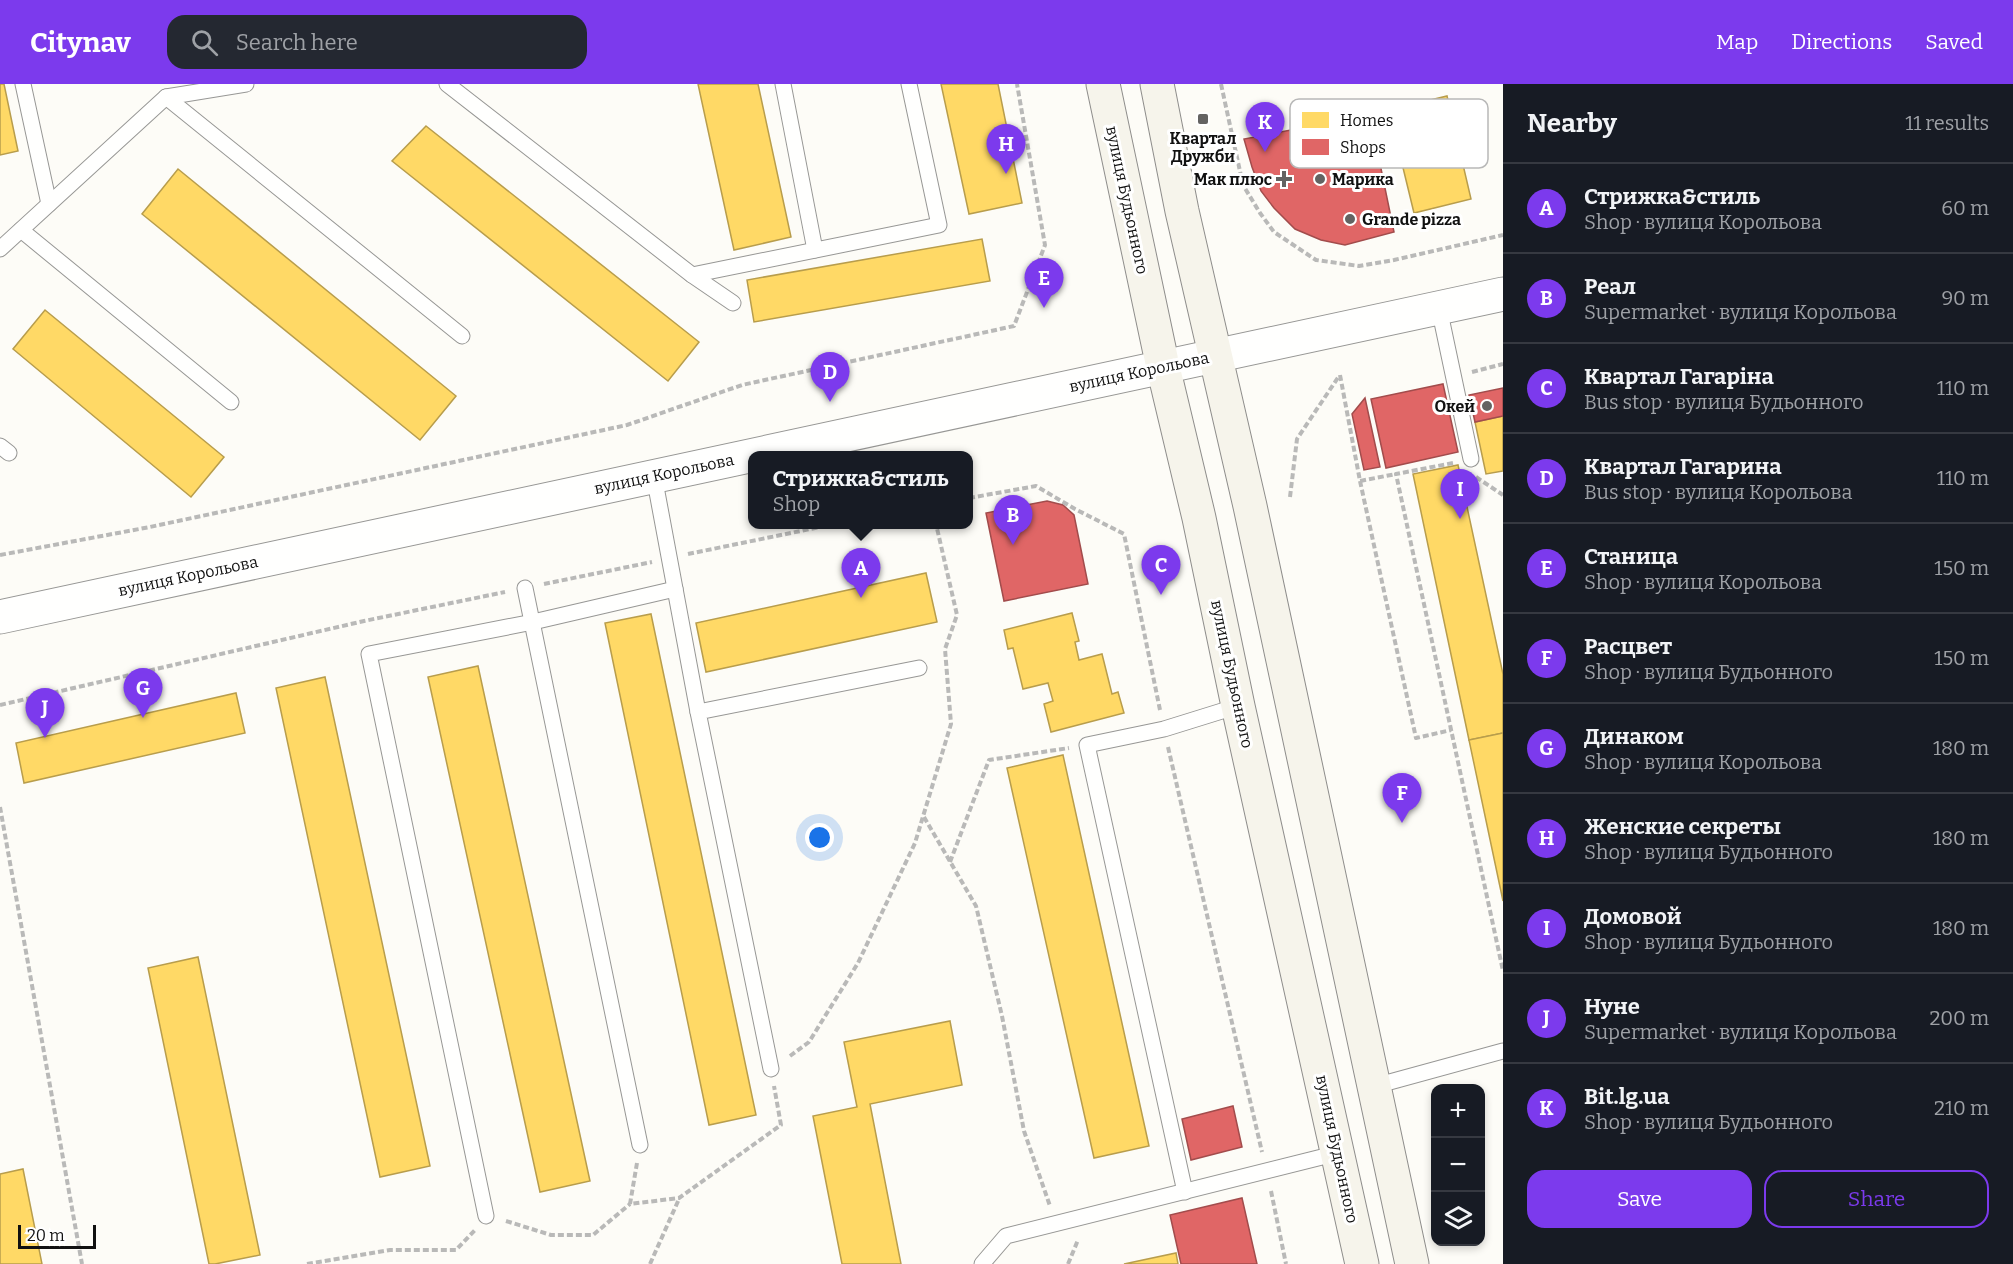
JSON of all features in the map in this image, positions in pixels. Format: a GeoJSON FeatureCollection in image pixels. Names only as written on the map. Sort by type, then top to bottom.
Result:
{"type":"FeatureCollection","features":[{"type":"Feature","properties":{"kind":"main road","name":"вулиця Будьонного"},"geometry":{"type":"LineString","coordinates":[[1103,84],[1163,367],[1199,518],[1238,706],[1362,1264]]}},
{"type":"Feature","properties":{"kind":"main road"},"geometry":{"type":"LineString","coordinates":[[1157,84],[1182,211],[1250,506],[1412,1264]]}},
{"type":"Feature","properties":{"kind":"street","name":"вулиця Корольова"},"geometry":{"type":"LineString","coordinates":[[771,451],[1503,294]]}},
{"type":"Feature","properties":{"kind":"street","name":"вулиця Корольова"},"geometry":{"type":"LineString","coordinates":[[0,617],[748,456]]}},
{"type":"Feature","properties":{"kind":"lane"},"geometry":{"type":"LineString","coordinates":[[23,84],[49,204]]}},
{"type":"Feature","properties":{"kind":"lane"},"geometry":{"type":"LineString","coordinates":[[0,249],[166,97],[246,84]]}},
{"type":"Feature","properties":{"kind":"lane"},"geometry":{"type":"LineString","coordinates":[[447,84],[692,275],[733,303]]}},
{"type":"Feature","properties":{"kind":"lane"},"geometry":{"type":"LineString","coordinates":[[783,84],[815,250]]}},
{"type":"Feature","properties":{"kind":"lane"},"geometry":{"type":"LineString","coordinates":[[692,275],[939,225],[909,84]]}},
{"type":"Feature","properties":{"kind":"lane"},"geometry":{"type":"LineString","coordinates":[[166,97],[462,336]]}},
{"type":"Feature","properties":{"kind":"lane"},"geometry":{"type":"LineString","coordinates":[[21,230],[231,402]]}},
{"type":"Feature","properties":{"kind":"lane"},"geometry":{"type":"LineString","coordinates":[[1439,308],[1471,459]]}},
{"type":"Feature","properties":{"kind":"lane"},"geometry":{"type":"LineString","coordinates":[[654,476],[698,712],[771,1069]]}},
{"type":"Feature","properties":{"kind":"lane"},"geometry":{"type":"LineString","coordinates":[[525,588],[640,1145]]}},
{"type":"Feature","properties":{"kind":"lane"},"geometry":{"type":"LineString","coordinates":[[486,1216],[369,654],[532,622],[675,589]]}},
{"type":"Feature","properties":{"kind":"lane"},"geometry":{"type":"LineString","coordinates":[[698,712],[920,668]]}},
{"type":"Feature","properties":{"kind":"lane"},"geometry":{"type":"LineString","coordinates":[[1185,1192],[1087,745],[1164,729],[1238,706]]}},
{"type":"Feature","properties":{"kind":"lane"},"geometry":{"type":"LineString","coordinates":[[1375,1086],[1503,1051]]}},
{"type":"Feature","properties":{"kind":"lane"},"geometry":{"type":"LineString","coordinates":[[982,1264],[1006,1236],[1338,1153]]}},
{"type":"Feature","properties":{"kind":"path"},"geometry":{"type":"LineString","coordinates":[[0,555],[150,527],[627,425],[742,385],[1014,326],[1045,245],[1017,84]]}},
{"type":"Feature","properties":{"kind":"path"},"geometry":{"type":"LineString","coordinates":[[1221,84],[1244,185],[1274,232],[1316,260],[1359,266],[1503,235]]}},
{"type":"Feature","properties":{"kind":"path"},"geometry":{"type":"LineString","coordinates":[[1465,373],[1503,364]]}},
{"type":"Feature","properties":{"kind":"path"},"geometry":{"type":"LineString","coordinates":[[1290,497],[1297,439],[1340,375],[1360,481],[1416,738],[1451,730]]}},
{"type":"Feature","properties":{"kind":"path"},"geometry":{"type":"LineString","coordinates":[[1360,481],[1471,459],[1477,478],[1503,495]]}},
{"type":"Feature","properties":{"kind":"path"},"geometry":{"type":"LineString","coordinates":[[1396,474],[1503,971]]}},
{"type":"Feature","properties":{"kind":"path"},"geometry":{"type":"LineString","coordinates":[[973,497],[1036,486],[1124,534],[1164,729],[1286,1264]]}},
{"type":"Feature","properties":{"kind":"path"},"geometry":{"type":"LineString","coordinates":[[0,705],[364,621],[815,529]]}},
{"type":"Feature","properties":{"kind":"path"},"geometry":{"type":"LineString","coordinates":[[307,1264],[390,1250],[456,1250],[486,1216],[551,1235],[592,1235],[630,1204],[679,1198],[781,1125],[771,1069],[809,1042],[858,963],[915,843],[951,724],[945,649],[957,615],[937,529]]}},
{"type":"Feature","properties":{"kind":"path"},"geometry":{"type":"LineString","coordinates":[[950,862],[989,760],[1087,745]]}},
{"type":"Feature","properties":{"kind":"path"},"geometry":{"type":"LineString","coordinates":[[0,807],[82,1264]]}},
{"type":"Feature","properties":{"kind":"path"},"geometry":{"type":"LineString","coordinates":[[924,816],[975,906],[1002,1016],[1024,1131],[1056,1224]]}},
{"type":"Feature","properties":{"kind":"path"},"geometry":{"type":"LineString","coordinates":[[630,1204],[640,1145]]}},
{"type":"Feature","properties":{"kind":"path"},"geometry":{"type":"LineString","coordinates":[[650,1264],[679,1198]]}},
{"type":"Feature","properties":{"kind":"building: Homes"},"geometry":{"type":"Polygon","coordinates":[[[0,84],[4,84],[18,151],[0,155],[0,84]]]}},
{"type":"Feature","properties":{"kind":"building: Homes"},"geometry":{"type":"Polygon","coordinates":[[[698,84],[758,84],[791,237],[734,250],[698,84]]]}},
{"type":"Feature","properties":{"kind":"building: Homes"},"geometry":{"type":"Polygon","coordinates":[[[941,84],[998,84],[1022,203],[969,214],[941,84]]]}},
{"type":"Feature","properties":{"kind":"building: Homes"},"geometry":{"type":"Polygon","coordinates":[[[426,126],[699,342],[668,381],[392,161],[426,126]]]}},
{"type":"Feature","properties":{"kind":"building: Homes"},"geometry":{"type":"Polygon","coordinates":[[[1403,168],[1464,168],[1471,199],[1414,213],[1403,168]]]}},
{"type":"Feature","properties":{"kind":"building: Homes"},"geometry":{"type":"Polygon","coordinates":[[[178,169],[456,396],[420,440],[142,214],[178,169]]]}},
{"type":"Feature","properties":{"kind":"building: Homes"},"geometry":{"type":"Polygon","coordinates":[[[982,239],[990,281],[754,322],[747,280],[982,239]]]}},
{"type":"Feature","properties":{"kind":"building: Homes"},"geometry":{"type":"Polygon","coordinates":[[[45,310],[224,457],[191,497],[13,349],[45,310]]]}},
{"type":"Feature","properties":{"kind":"building: Homes"},"geometry":{"type":"Polygon","coordinates":[[[1503,416],[1503,471],[1486,474],[1475,422],[1503,416]]]}},
{"type":"Feature","properties":{"kind":"building: Homes"},"geometry":{"type":"Polygon","coordinates":[[[1458,465],[1503,674],[1503,733],[1469,740],[1413,474],[1458,465]]]}},
{"type":"Feature","properties":{"kind":"building: Homes"},"geometry":{"type":"Polygon","coordinates":[[[926,573],[937,622],[706,672],[696,623],[926,573]]]}},
{"type":"Feature","properties":{"kind":"building: Homes"},"geometry":{"type":"Polygon","coordinates":[[[1072,613],[1079,641],[1075,642],[1079,660],[1102,654],[1112,694],[1118,692],[1124,713],[1051,732],[1044,704],[1053,701],[1048,683],[1023,689],[1013,648],[1008,649],[1004,630],[1072,613]]]}},
{"type":"Feature","properties":{"kind":"building: Homes"},"geometry":{"type":"Polygon","coordinates":[[[651,614],[756,1115],[709,1125],[605,623],[651,614]]]}},
{"type":"Feature","properties":{"kind":"building: Homes"},"geometry":{"type":"Polygon","coordinates":[[[478,666],[590,1181],[540,1192],[428,677],[478,666]]]}},
{"type":"Feature","properties":{"kind":"building: Homes"},"geometry":{"type":"Polygon","coordinates":[[[325,677],[430,1166],[380,1177],[276,688],[325,677]]]}},
{"type":"Feature","properties":{"kind":"building: Homes"},"geometry":{"type":"Polygon","coordinates":[[[236,693],[245,733],[24,783],[16,743],[236,693]]]}},
{"type":"Feature","properties":{"kind":"building: Homes"},"geometry":{"type":"Polygon","coordinates":[[[1503,733],[1503,901],[1469,740],[1503,733]]]}},
{"type":"Feature","properties":{"kind":"building: Homes"},"geometry":{"type":"Polygon","coordinates":[[[1063,755],[1149,1146],[1094,1158],[1007,768],[1063,755]]]}},
{"type":"Feature","properties":{"kind":"building: Homes"},"geometry":{"type":"Polygon","coordinates":[[[198,957],[260,1255],[215,1264],[209,1264],[148,968],[198,957]]]}},
{"type":"Feature","properties":{"kind":"building: Homes"},"geometry":{"type":"Polygon","coordinates":[[[950,1021],[962,1085],[870,1104],[901,1264],[842,1264],[813,1116],[857,1107],[844,1042],[950,1021]]]}},
{"type":"Feature","properties":{"kind":"building: Homes"},"geometry":{"type":"Polygon","coordinates":[[[23,1169],[42,1264],[0,1264],[0,1174],[23,1169]]]}},
{"type":"Feature","properties":{"kind":"building: Homes"},"geometry":{"type":"Polygon","coordinates":[[[1176,1253],[1178,1264],[1124,1264],[1176,1253]]]}},
{"type":"Feature","properties":{"kind":"building: Shops","name":"Марика"},"geometry":{"type":"Polygon","coordinates":[[[1290,130],[1290,168],[1381,168],[1394,232],[1345,245],[1321,240],[1295,229],[1261,191],[1244,139],[1290,130]]]}},
{"type":"Feature","properties":{"kind":"building: Shops"},"geometry":{"type":"Polygon","coordinates":[[[1443,384],[1458,452],[1386,468],[1371,399],[1443,384]]]}},
{"type":"Feature","properties":{"kind":"building: Shops","name":"Окей"},"geometry":{"type":"Polygon","coordinates":[[[1503,388],[1503,416],[1475,422],[1469,395],[1503,388]]]}},
{"type":"Feature","properties":{"kind":"building: Shops"},"geometry":{"type":"Polygon","coordinates":[[[1365,398],[1380,467],[1364,470],[1352,414],[1365,398]]]}},
{"type":"Feature","properties":{"kind":"building: Shops"},"geometry":{"type":"Polygon","coordinates":[[[1047,501],[1063,505],[1074,515],[1088,584],[1004,601],[986,513],[1047,501]]]}},
{"type":"Feature","properties":{"kind":"building: Shops"},"geometry":{"type":"Polygon","coordinates":[[[1233,1106],[1242,1147],[1191,1160],[1182,1119],[1233,1106]]]}},
{"type":"Feature","properties":{"kind":"building: Shops"},"geometry":{"type":"Polygon","coordinates":[[[1242,1198],[1257,1264],[1181,1264],[1170,1215],[1242,1198]]]}},
{"type":"Feature","properties":{"kind":"place","name":"Квартал Дружби"},"geometry":{"type":"Point","coordinates":[1203,119]}},
{"type":"Feature","properties":{"kind":"place","name":"Bit.lg.ua"},"geometry":{"type":"Point","coordinates":[1265,152]}},
{"type":"Feature","properties":{"kind":"place","name":"Женские секреты"},"geometry":{"type":"Point","coordinates":[1006,174]}},
{"type":"Feature","properties":{"kind":"place","name":"Мак плюс"},"geometry":{"type":"Point","coordinates":[1284,179]}},
{"type":"Feature","properties":{"kind":"place","name":"Марика"},"geometry":{"type":"Point","coordinates":[1320,179]}},
{"type":"Feature","properties":{"kind":"place","name":"Grande pizza"},"geometry":{"type":"Point","coordinates":[1350,219]}},
{"type":"Feature","properties":{"kind":"place","name":"Станица"},"geometry":{"type":"Point","coordinates":[1044,308]}},
{"type":"Feature","properties":{"kind":"place","name":"Квартал Гагарина"},"geometry":{"type":"Point","coordinates":[830,402]}},
{"type":"Feature","properties":{"kind":"place","name":"Окей"},"geometry":{"type":"Point","coordinates":[1487,406]}},
{"type":"Feature","properties":{"kind":"place","name":"Домовой"},"geometry":{"type":"Point","coordinates":[1460,519]}},
{"type":"Feature","properties":{"kind":"place","name":"Реал"},"geometry":{"type":"Point","coordinates":[1013,545]}},
{"type":"Feature","properties":{"kind":"place","name":"Квартал Гагаріна"},"geometry":{"type":"Point","coordinates":[1161,595]}},
{"type":"Feature","properties":{"kind":"place","name":"Стрижка&стиль"},"geometry":{"type":"Point","coordinates":[861,598]}},
{"type":"Feature","properties":{"kind":"place","name":"Динаком"},"geometry":{"type":"Point","coordinates":[143,718]}},
{"type":"Feature","properties":{"kind":"place","name":"Нуне"},"geometry":{"type":"Point","coordinates":[45,738]}},
{"type":"Feature","properties":{"kind":"place","name":"Расцвет"},"geometry":{"type":"Point","coordinates":[1402,823]}}]}
